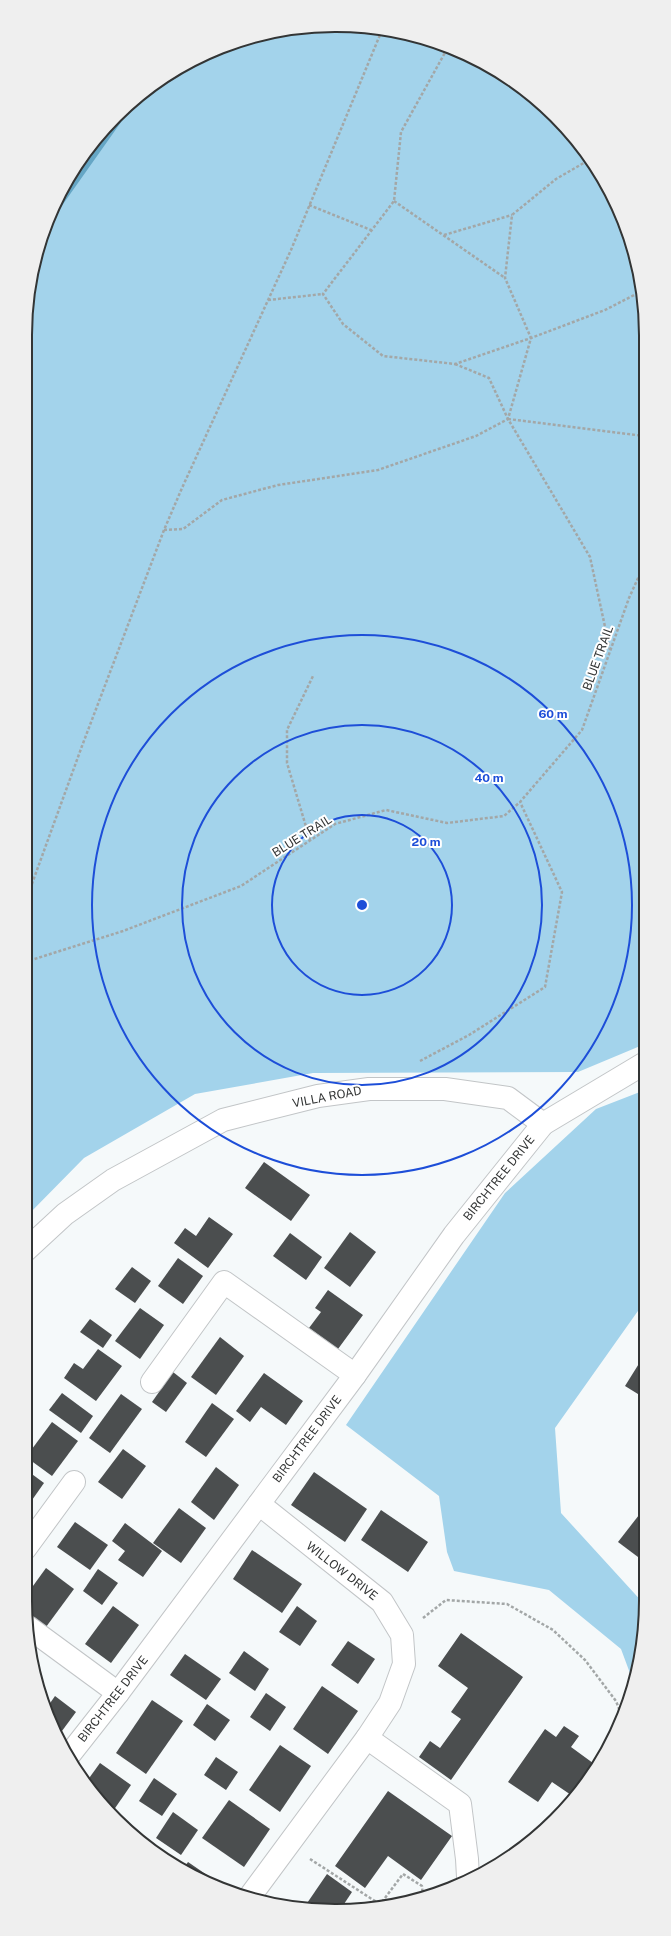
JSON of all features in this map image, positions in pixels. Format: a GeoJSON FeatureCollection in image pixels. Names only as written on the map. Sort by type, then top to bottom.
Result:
{"type":"FeatureCollection","features":[{"type":"Feature","properties":{"kind":"street"},"geometry":{"type":"LineString","coordinates":[[543,1124],[639,1067]]}},
{"type":"Feature","properties":{"kind":"street","name":"VILLA ROAD"},"geometry":{"type":"LineString","coordinates":[[32,1245],[65,1214],[113,1180],[223,1120],[318,1096],[369,1089],[445,1089],[508,1098],[543,1124]]}},
{"type":"Feature","properties":{"kind":"street","name":"BIRCHTREE DRIVE"},"geometry":{"type":"LineString","coordinates":[[72,1751],[118,1693],[355,1375],[454,1235],[543,1124]]}},
{"type":"Feature","properties":{"kind":"street"},"geometry":{"type":"LineString","coordinates":[[152,1382],[224,1282],[355,1375]]}},
{"type":"Feature","properties":{"kind":"street"},"geometry":{"type":"LineString","coordinates":[[32,1540],[74,1482]]}},
{"type":"Feature","properties":{"kind":"street","name":"WILLOW DRIVE"},"geometry":{"type":"LineString","coordinates":[[253,1893],[367,1738],[390,1703],[404,1664],[402,1635],[382,1602],[259,1504]]}},
{"type":"Feature","properties":{"kind":"street"},"geometry":{"type":"LineString","coordinates":[[34,1632],[118,1693]]}},
{"type":"Feature","properties":{"kind":"street"},"geometry":{"type":"LineString","coordinates":[[367,1738],[460,1804],[468,1859],[468,1874]]}},
{"type":"Feature","properties":{"kind":"path"},"geometry":{"type":"LineString","coordinates":[[32,884],[82,746],[164,530],[268,300],[380,36]]}},
{"type":"Feature","properties":{"kind":"path"},"geometry":{"type":"LineString","coordinates":[[268,300],[323,294],[394,201],[401,132],[445,52]]}},
{"type":"Feature","properties":{"kind":"path"},"geometry":{"type":"LineString","coordinates":[[443,235],[512,215],[556,179],[585,163]]}},
{"type":"Feature","properties":{"kind":"path"},"geometry":{"type":"LineString","coordinates":[[394,201],[505,278]]}},
{"type":"Feature","properties":{"kind":"path"},"geometry":{"type":"LineString","coordinates":[[309,205],[371,230]]}},
{"type":"Feature","properties":{"kind":"path"},"geometry":{"type":"LineString","coordinates":[[508,419],[531,338],[505,278],[512,215]]}},
{"type":"Feature","properties":{"kind":"path"},"geometry":{"type":"LineString","coordinates":[[323,294],[343,324],[383,356],[454,364],[489,378],[508,419],[590,557],[610,651]]}},
{"type":"Feature","properties":{"kind":"path"},"geometry":{"type":"LineString","coordinates":[[454,364],[531,338],[605,310],[636,294]]}},
{"type":"Feature","properties":{"kind":"path"},"geometry":{"type":"LineString","coordinates":[[164,530],[183,529],[222,500],[278,485],[378,470],[476,436],[508,419],[639,435]]}},
{"type":"Feature","properties":{"kind":"path","name":"BLUE TRAIL"},"geometry":{"type":"LineString","coordinates":[[32,960],[123,931],[240,886],[334,824],[386,810],[447,823],[504,816],[520,802],[582,730],[629,598],[639,576]]}},
{"type":"Feature","properties":{"kind":"path"},"geometry":{"type":"LineString","coordinates":[[310,840],[287,763],[287,730],[313,676]]}},
{"type":"Feature","properties":{"kind":"path"},"geometry":{"type":"LineString","coordinates":[[415,1064],[468,1035],[545,987],[562,892],[520,802]]}},
{"type":"Feature","properties":{"kind":"path"},"geometry":{"type":"LineString","coordinates":[[402,1635],[446,1600],[508,1604],[553,1630],[585,1660],[616,1701],[619,1709]]}},
{"type":"Feature","properties":{"kind":"path"},"geometry":{"type":"LineString","coordinates":[[288,1845],[373,1901]]}},
{"type":"Feature","properties":{"kind":"path"},"geometry":{"type":"LineString","coordinates":[[385,1900],[404,1874],[422,1886],[422,1891]]}},
{"type":"Feature","properties":{"kind":"shaded area"},"geometry":{"type":"Polygon","coordinates":[[[316,33],[355,33],[414,42],[470,63],[504,83],[536,107],[564,135],[588,167],[608,201],[629,257],[636,296],[639,336],[639,1047],[578,1072],[313,1073],[195,1094],[84,1158],[32,1211],[32,336],[35,296],[42,257],[63,201],[83,167],[107,135],[135,107],[167,83],[201,63],[257,42],[316,33]]]}},
{"type":"Feature","properties":{"kind":"shaded area"},"geometry":{"type":"Polygon","coordinates":[[[639,1092],[639,1309],[555,1428],[561,1513],[639,1598],[636,1640],[630,1674],[621,1649],[549,1590],[454,1571],[447,1552],[439,1496],[346,1425],[505,1193],[596,1109],[639,1092]]]}},
{"type":"Feature","properties":{"kind":"building"},"geometry":{"type":"Polygon","coordinates":[[[264,1162],[310,1195],[291,1221],[245,1188],[264,1162]]]}},
{"type":"Feature","properties":{"kind":"building"},"geometry":{"type":"Polygon","coordinates":[[[209,1217],[233,1234],[208,1268],[174,1243],[185,1228],[196,1236],[209,1217]]]}},
{"type":"Feature","properties":{"kind":"building"},"geometry":{"type":"Polygon","coordinates":[[[350,1232],[376,1252],[350,1287],[324,1268],[350,1232]]]}},
{"type":"Feature","properties":{"kind":"building"},"geometry":{"type":"Polygon","coordinates":[[[290,1233],[322,1257],[306,1280],[273,1256],[290,1233]]]}},
{"type":"Feature","properties":{"kind":"building"},"geometry":{"type":"Polygon","coordinates":[[[178,1258],[203,1276],[183,1304],[158,1286],[178,1258]]]}},
{"type":"Feature","properties":{"kind":"building"},"geometry":{"type":"Polygon","coordinates":[[[132,1267],[151,1281],[135,1303],[115,1289],[132,1267]]]}},
{"type":"Feature","properties":{"kind":"building"},"geometry":{"type":"Polygon","coordinates":[[[328,1290],[363,1315],[338,1349],[309,1328],[321,1312],[315,1308],[328,1290]]]}},
{"type":"Feature","properties":{"kind":"building"},"geometry":{"type":"Polygon","coordinates":[[[140,1308],[164,1325],[140,1359],[115,1341],[140,1308]]]}},
{"type":"Feature","properties":{"kind":"building"},"geometry":{"type":"Polygon","coordinates":[[[90,1319],[112,1335],[103,1348],[80,1332],[90,1319]]]}},
{"type":"Feature","properties":{"kind":"building"},"geometry":{"type":"Polygon","coordinates":[[[220,1337],[244,1356],[216,1395],[191,1377],[220,1337]]]}},
{"type":"Feature","properties":{"kind":"building"},"geometry":{"type":"Polygon","coordinates":[[[98,1349],[122,1366],[96,1401],[64,1378],[74,1363],[83,1369],[98,1349]]]}},
{"type":"Feature","properties":{"kind":"building"},"geometry":{"type":"Polygon","coordinates":[[[639,1364],[639,1395],[625,1386],[639,1364]]]}},
{"type":"Feature","properties":{"kind":"building"},"geometry":{"type":"Polygon","coordinates":[[[173,1372],[187,1383],[166,1412],[152,1402],[173,1372]]]}},
{"type":"Feature","properties":{"kind":"building"},"geometry":{"type":"Polygon","coordinates":[[[264,1373],[303,1401],[286,1425],[261,1407],[250,1422],[236,1411],[264,1373]]]}},
{"type":"Feature","properties":{"kind":"building"},"geometry":{"type":"Polygon","coordinates":[[[62,1393],[93,1416],[81,1433],[49,1410],[62,1393]]]}},
{"type":"Feature","properties":{"kind":"building"},"geometry":{"type":"Polygon","coordinates":[[[121,1394],[142,1409],[110,1453],[89,1438],[121,1394]]]}},
{"type":"Feature","properties":{"kind":"building"},"geometry":{"type":"Polygon","coordinates":[[[212,1403],[234,1419],[206,1457],[185,1442],[212,1403]]]}},
{"type":"Feature","properties":{"kind":"building"},"geometry":{"type":"Polygon","coordinates":[[[52,1422],[78,1441],[52,1476],[32,1461],[32,1449],[52,1422]]]}},
{"type":"Feature","properties":{"kind":"building"},"geometry":{"type":"Polygon","coordinates":[[[123,1449],[146,1466],[122,1499],[98,1482],[123,1449]]]}},
{"type":"Feature","properties":{"kind":"building"},"geometry":{"type":"Polygon","coordinates":[[[216,1467],[239,1485],[214,1520],[191,1502],[216,1467]]]}},
{"type":"Feature","properties":{"kind":"building"},"geometry":{"type":"Polygon","coordinates":[[[314,1472],[367,1509],[345,1542],[291,1505],[314,1472]]]}},
{"type":"Feature","properties":{"kind":"building"},"geometry":{"type":"Polygon","coordinates":[[[32,1474],[44,1483],[32,1500],[32,1474]]]}},
{"type":"Feature","properties":{"kind":"building"},"geometry":{"type":"Polygon","coordinates":[[[179,1508],[206,1528],[181,1563],[153,1543],[179,1508]]]}},
{"type":"Feature","properties":{"kind":"building"},"geometry":{"type":"Polygon","coordinates":[[[381,1510],[428,1542],[408,1572],[361,1540],[381,1510]]]}},
{"type":"Feature","properties":{"kind":"building"},"geometry":{"type":"Polygon","coordinates":[[[639,1515],[639,1558],[618,1542],[639,1515]]]}},
{"type":"Feature","properties":{"kind":"building"},"geometry":{"type":"Polygon","coordinates":[[[75,1522],[108,1545],[90,1570],[57,1547],[75,1522]]]}},
{"type":"Feature","properties":{"kind":"building"},"geometry":{"type":"Polygon","coordinates":[[[125,1523],[162,1551],[143,1577],[118,1560],[125,1551],[112,1541],[125,1523]]]}},
{"type":"Feature","properties":{"kind":"building"},"geometry":{"type":"Polygon","coordinates":[[[252,1550],[302,1584],[282,1613],[233,1579],[252,1550]]]}},
{"type":"Feature","properties":{"kind":"building"},"geometry":{"type":"Polygon","coordinates":[[[46,1568],[74,1589],[46,1627],[33,1618],[32,1587],[46,1568]]]}},
{"type":"Feature","properties":{"kind":"building"},"geometry":{"type":"Polygon","coordinates":[[[98,1569],[118,1583],[102,1605],[83,1591],[98,1569]]]}},
{"type":"Feature","properties":{"kind":"building"},"geometry":{"type":"Polygon","coordinates":[[[113,1606],[139,1625],[111,1663],[85,1644],[113,1606]]]}},
{"type":"Feature","properties":{"kind":"building"},"geometry":{"type":"Polygon","coordinates":[[[297,1606],[317,1621],[300,1646],[279,1632],[297,1606]]]}},
{"type":"Feature","properties":{"kind":"building"},"geometry":{"type":"Polygon","coordinates":[[[461,1633],[523,1677],[451,1780],[419,1757],[430,1741],[440,1748],[461,1719],[451,1712],[468,1688],[438,1666],[461,1633]]]}},
{"type":"Feature","properties":{"kind":"building"},"geometry":{"type":"Polygon","coordinates":[[[348,1641],[375,1659],[358,1684],[331,1665],[348,1641]]]}},
{"type":"Feature","properties":{"kind":"building"},"geometry":{"type":"Polygon","coordinates":[[[244,1651],[269,1669],[255,1691],[229,1673],[244,1651]]]}},
{"type":"Feature","properties":{"kind":"building"},"geometry":{"type":"Polygon","coordinates":[[[185,1654],[221,1679],[206,1700],[170,1675],[185,1654]]]}},
{"type":"Feature","properties":{"kind":"building"},"geometry":{"type":"Polygon","coordinates":[[[322,1686],[358,1711],[328,1754],[293,1729],[322,1686]]]}},
{"type":"Feature","properties":{"kind":"building"},"geometry":{"type":"Polygon","coordinates":[[[266,1693],[286,1707],[270,1731],[250,1717],[266,1693]]]}},
{"type":"Feature","properties":{"kind":"building"},"geometry":{"type":"Polygon","coordinates":[[[55,1696],[76,1712],[61,1732],[55,1717],[50,1703],[55,1696]]]}},
{"type":"Feature","properties":{"kind":"building"},"geometry":{"type":"Polygon","coordinates":[[[152,1700],[183,1721],[146,1774],[116,1753],[152,1700]]]}},
{"type":"Feature","properties":{"kind":"building"},"geometry":{"type":"Polygon","coordinates":[[[207,1704],[230,1720],[215,1741],[193,1725],[207,1704]]]}},
{"type":"Feature","properties":{"kind":"building"},"geometry":{"type":"Polygon","coordinates":[[[564,1726],[579,1736],[571,1747],[592,1762],[569,1794],[552,1782],[538,1802],[508,1782],[545,1729],[556,1737],[564,1726]]]}},
{"type":"Feature","properties":{"kind":"building"},"geometry":{"type":"Polygon","coordinates":[[[280,1745],[311,1766],[280,1812],[249,1790],[280,1745]]]}},
{"type":"Feature","properties":{"kind":"building"},"geometry":{"type":"Polygon","coordinates":[[[216,1757],[238,1772],[226,1790],[204,1775],[216,1757]]]}},
{"type":"Feature","properties":{"kind":"building"},"geometry":{"type":"Polygon","coordinates":[[[100,1763],[131,1785],[115,1809],[89,1778],[100,1763]]]}},
{"type":"Feature","properties":{"kind":"building"},"geometry":{"type":"Polygon","coordinates":[[[154,1778],[177,1794],[162,1816],[139,1801],[154,1778]]]}},
{"type":"Feature","properties":{"kind":"building"},"geometry":{"type":"Polygon","coordinates":[[[388,1791],[452,1836],[421,1880],[388,1856],[365,1888],[335,1866],[388,1791]]]}},
{"type":"Feature","properties":{"kind":"building"},"geometry":{"type":"Polygon","coordinates":[[[229,1800],[270,1829],[244,1867],[202,1838],[229,1800]]]}},
{"type":"Feature","properties":{"kind":"building"},"geometry":{"type":"Polygon","coordinates":[[[173,1812],[198,1830],[181,1855],[156,1838],[173,1812]]]}},
{"type":"Feature","properties":{"kind":"building"},"geometry":{"type":"Polygon","coordinates":[[[188,1862],[210,1877],[201,1873],[186,1864],[188,1862]]]}},
{"type":"Feature","properties":{"kind":"building"},"geometry":{"type":"Polygon","coordinates":[[[327,1874],[352,1892],[344,1904],[308,1902],[327,1874]]]}},
{"type":"Feature","properties":{"kind":"waterway"},"geometry":{"type":"LineString","coordinates":[[79,174],[98,147]]}}]}
